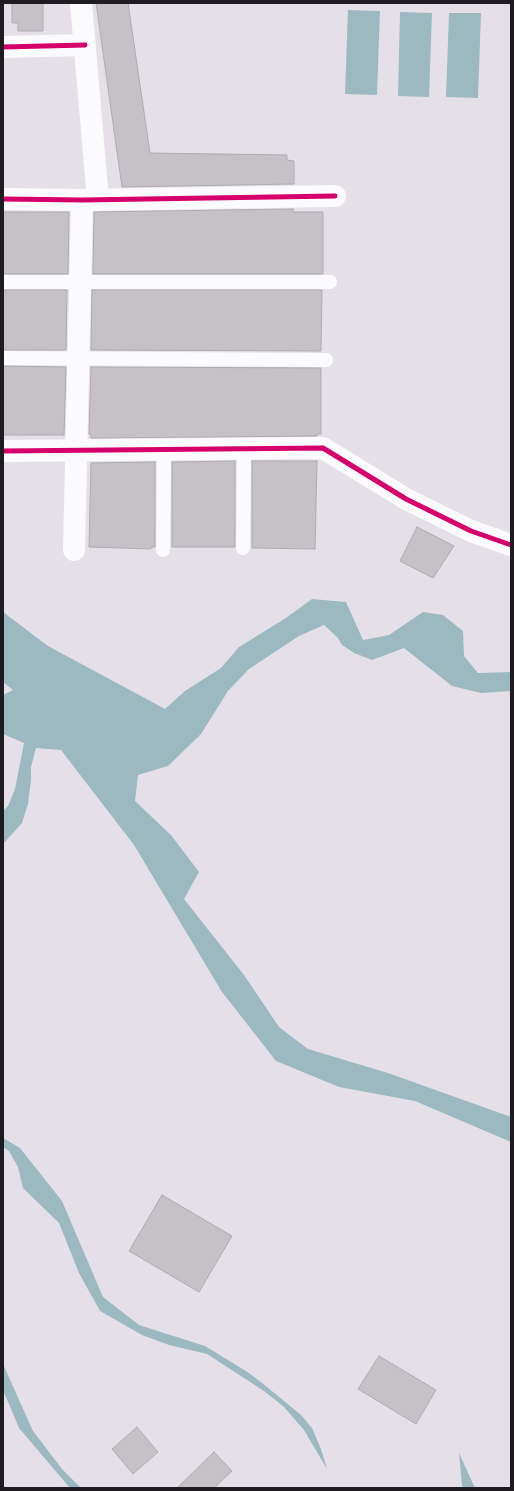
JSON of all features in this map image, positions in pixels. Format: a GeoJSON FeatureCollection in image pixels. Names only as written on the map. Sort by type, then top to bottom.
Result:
{"type":"FeatureCollection","features":[{"type":"Feature","properties":{"kind":"street"},"geometry":{"type":"LineString","coordinates":[[74,550],[80,282],[90,200],[85,45],[81,3]]}},
{"type":"Feature","properties":{"kind":"street"},"geometry":{"type":"LineString","coordinates":[[3,46],[85,45]]}},
{"type":"Feature","properties":{"kind":"street"},"geometry":{"type":"LineString","coordinates":[[3,198],[90,200],[335,196]]}},
{"type":"Feature","properties":{"kind":"street"},"geometry":{"type":"LineString","coordinates":[[3,451],[323,448],[406,499],[471,531],[511,545]]}},
{"type":"Feature","properties":{"kind":"lane"},"geometry":{"type":"LineString","coordinates":[[3,282],[330,282]]}},
{"type":"Feature","properties":{"kind":"lane"},"geometry":{"type":"LineString","coordinates":[[3,358],[326,360]]}},
{"type":"Feature","properties":{"kind":"lane"},"geometry":{"type":"LineString","coordinates":[[243,548],[244,449]]}},
{"type":"Feature","properties":{"kind":"lane"},"geometry":{"type":"LineString","coordinates":[[163,550],[164,450]]}},
{"type":"Feature","properties":{"kind":"water"},"geometry":{"type":"Polygon","coordinates":[[[348,10],[380,11],[377,95],[345,94],[348,10]]]}},
{"type":"Feature","properties":{"kind":"water"},"geometry":{"type":"Polygon","coordinates":[[[400,12],[432,13],[429,97],[398,96],[400,12]]]}},
{"type":"Feature","properties":{"kind":"water"},"geometry":{"type":"Polygon","coordinates":[[[449,13],[481,13],[478,98],[446,97],[449,13]]]}},
{"type":"Feature","properties":{"kind":"water"},"geometry":{"type":"Polygon","coordinates":[[[312,599],[346,602],[363,640],[389,635],[423,612],[443,615],[463,631],[464,656],[478,673],[511,672],[511,691],[481,693],[452,686],[404,648],[372,660],[354,653],[342,645],[338,638],[324,625],[299,636],[249,669],[228,691],[201,734],[168,766],[138,775],[135,801],[171,835],[199,872],[184,899],[244,975],[279,1027],[308,1049],[388,1073],[511,1117],[511,1142],[415,1101],[339,1087],[276,1061],[222,992],[134,845],[61,750],[36,748],[31,767],[28,804],[22,823],[3,844],[3,811],[8,806],[15,789],[24,743],[3,734],[3,695],[13,690],[3,682],[3,612],[48,646],[165,709],[185,691],[221,668],[239,647],[286,618],[312,599]]]}},
{"type":"Feature","properties":{"kind":"water"},"geometry":{"type":"Polygon","coordinates":[[[3,1138],[20,1148],[62,1201],[103,1297],[139,1325],[205,1346],[249,1373],[301,1415],[312,1428],[321,1449],[327,1469],[304,1430],[284,1407],[264,1391],[207,1354],[169,1345],[142,1335],[100,1311],[79,1273],[59,1223],[23,1188],[18,1167],[9,1151],[3,1147],[3,1138]]]}},
{"type":"Feature","properties":{"kind":"water"},"geometry":{"type":"Polygon","coordinates":[[[3,1364],[33,1431],[62,1469],[81,1488],[70,1488],[19,1428],[3,1390],[3,1364]]]}},
{"type":"Feature","properties":{"kind":"water"},"geometry":{"type":"Polygon","coordinates":[[[459,1453],[475,1488],[463,1488],[459,1453]]]}},
{"type":"Feature","properties":{"kind":"building"},"geometry":{"type":"Polygon","coordinates":[[[12,3],[43,3],[43,31],[18,31],[18,23],[12,23],[12,3]]]}},
{"type":"Feature","properties":{"kind":"building"},"geometry":{"type":"Polygon","coordinates":[[[96,3],[128,3],[150,153],[287,155],[287,160],[294,161],[294,184],[122,187],[96,3]]]}},
{"type":"Feature","properties":{"kind":"building"},"geometry":{"type":"Polygon","coordinates":[[[293,209],[293,212],[323,212],[323,274],[93,274],[94,212],[293,209]]]}},
{"type":"Feature","properties":{"kind":"building"},"geometry":{"type":"Polygon","coordinates":[[[3,212],[69,212],[68,274],[3,274],[3,212]]]}},
{"type":"Feature","properties":{"kind":"building"},"geometry":{"type":"Polygon","coordinates":[[[3,290],[67,290],[66,350],[3,350],[3,290]]]}},
{"type":"Feature","properties":{"kind":"building"},"geometry":{"type":"Polygon","coordinates":[[[92,290],[322,290],[321,351],[91,350],[92,290]]]}},
{"type":"Feature","properties":{"kind":"building"},"geometry":{"type":"Polygon","coordinates":[[[3,366],[66,367],[64,435],[3,435],[3,366]]]}},
{"type":"Feature","properties":{"kind":"building"},"geometry":{"type":"Polygon","coordinates":[[[91,367],[321,368],[321,434],[317,434],[317,436],[91,438],[91,434],[89,434],[91,367]]]}},
{"type":"Feature","properties":{"kind":"building"},"geometry":{"type":"Polygon","coordinates":[[[235,461],[235,547],[172,547],[172,462],[235,461]]]}},
{"type":"Feature","properties":{"kind":"building"},"geometry":{"type":"Polygon","coordinates":[[[252,461],[317,461],[315,549],[252,548],[252,461]]]}},
{"type":"Feature","properties":{"kind":"building"},"geometry":{"type":"Polygon","coordinates":[[[155,462],[155,547],[151,547],[151,549],[89,547],[91,463],[155,462]]]}},
{"type":"Feature","properties":{"kind":"building"},"geometry":{"type":"Polygon","coordinates":[[[417,527],[454,546],[433,578],[400,561],[417,527]]]}},
{"type":"Feature","properties":{"kind":"building"},"geometry":{"type":"Polygon","coordinates":[[[162,1195],[232,1236],[199,1292],[129,1251],[162,1195]]]}},
{"type":"Feature","properties":{"kind":"building"},"geometry":{"type":"Polygon","coordinates":[[[379,1356],[436,1390],[416,1424],[358,1389],[379,1356]]]}},
{"type":"Feature","properties":{"kind":"building"},"geometry":{"type":"Polygon","coordinates":[[[137,1427],[158,1452],[133,1474],[112,1449],[137,1427]]]}},
{"type":"Feature","properties":{"kind":"building"},"geometry":{"type":"Polygon","coordinates":[[[214,1452],[232,1471],[214,1488],[177,1488],[214,1452]]]}},
{"type":"Feature","properties":{"kind":"cycle path"},"geometry":{"type":"LineString","coordinates":[[3,47],[85,45]]}},
{"type":"Feature","properties":{"kind":"cycle path"},"geometry":{"type":"LineString","coordinates":[[3,199],[82,200],[335,196]]}},
{"type":"Feature","properties":{"kind":"cycle path"},"geometry":{"type":"LineString","coordinates":[[3,451],[323,448],[406,499],[471,531],[511,545]]}}]}
